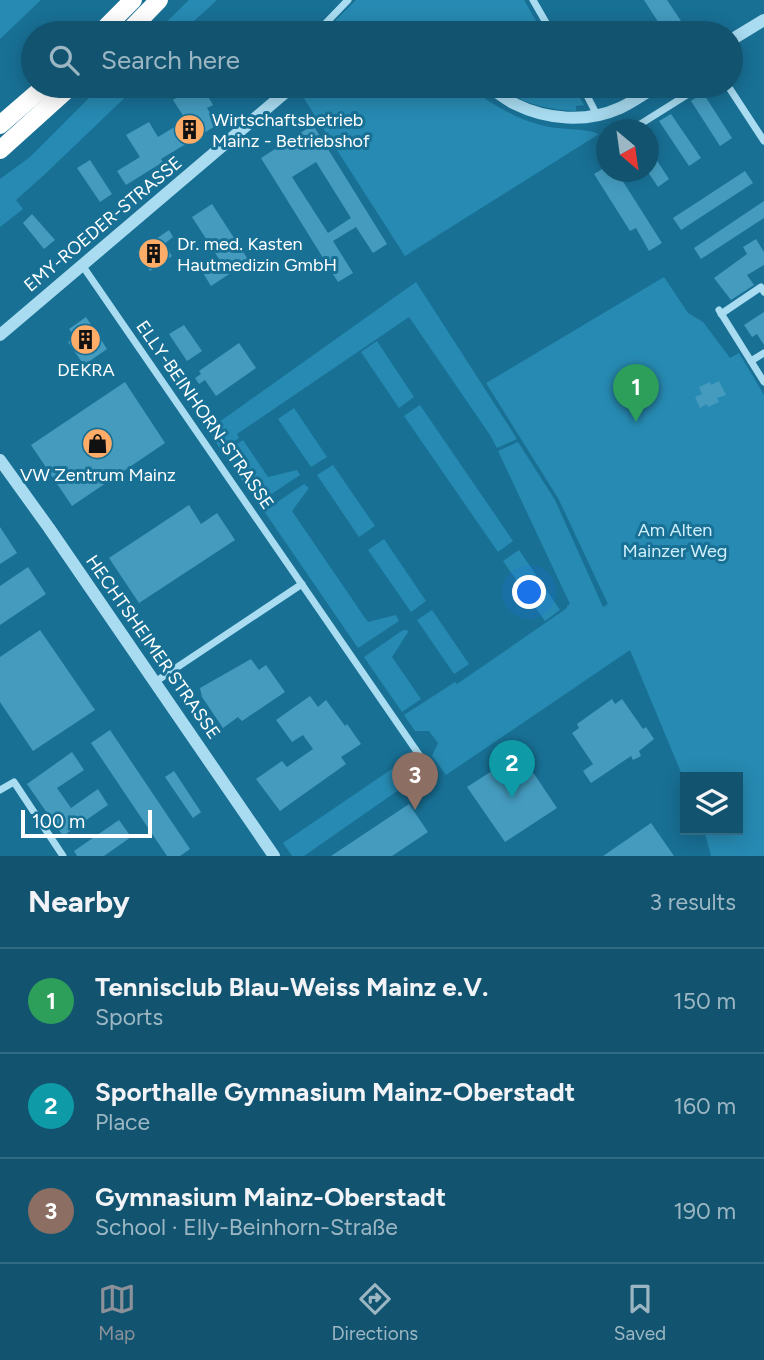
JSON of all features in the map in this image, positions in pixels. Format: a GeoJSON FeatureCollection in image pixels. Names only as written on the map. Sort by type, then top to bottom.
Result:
{"type":"FeatureCollection","features":[{"type":"Feature","properties":{"kind":"highway"},"geometry":{"type":"LineString","coordinates":[[112,21],[133,0]]}},
{"type":"Feature","properties":{"kind":"highway"},"geometry":{"type":"LineString","coordinates":[[139,21],[159,0]]}},
{"type":"Feature","properties":{"kind":"highway"},"geometry":{"type":"LineString","coordinates":[[0,125],[31,98]]}},
{"type":"Feature","properties":{"kind":"highway"},"geometry":{"type":"LineString","coordinates":[[0,150],[58,98]]}},
{"type":"Feature","properties":{"kind":"street"},"geometry":{"type":"LineString","coordinates":[[328,21],[348,0]]}},
{"type":"Feature","properties":{"kind":"street"},"geometry":{"type":"LineString","coordinates":[[533,0],[545,21]]}},
{"type":"Feature","properties":{"kind":"street"},"geometry":{"type":"LineString","coordinates":[[743,33],[764,20]]}},
{"type":"Feature","properties":{"kind":"street","name":"EMY-ROEDER-STRASSE"},"geometry":{"type":"LineString","coordinates":[[0,335],[279,98]]}},
{"type":"Feature","properties":{"kind":"street"},"geometry":{"type":"LineString","coordinates":[[506,98],[532,111],[563,117],[597,115],[619,108],[636,98]]}},
{"type":"Feature","properties":{"kind":"street"},"geometry":{"type":"LineString","coordinates":[[588,98],[597,115]]}},
{"type":"Feature","properties":{"kind":"street"},"geometry":{"type":"LineString","coordinates":[[648,119],[682,98]]}},
{"type":"Feature","properties":{"kind":"street"},"geometry":{"type":"LineString","coordinates":[[736,98],[764,141]]}},
{"type":"Feature","properties":{"kind":"street","name":"ELLY-BEINHORN-STRASSE"},"geometry":{"type":"LineString","coordinates":[[82,265],[420,756]]}},
{"type":"Feature","properties":{"kind":"street"},"geometry":{"type":"LineString","coordinates":[[764,292],[761,287],[720,312],[764,382]]}},
{"type":"Feature","properties":{"kind":"street"},"geometry":{"type":"LineString","coordinates":[[751,361],[764,353]]}},
{"type":"Feature","properties":{"kind":"street","name":"HECHTSHEIMER STRASSE"},"geometry":{"type":"LineString","coordinates":[[0,460],[49,527],[274,856]]}},
{"type":"Feature","properties":{"kind":"street"},"geometry":{"type":"LineString","coordinates":[[155,682],[302,584]]}},
{"type":"Feature","properties":{"kind":"street"},"geometry":{"type":"LineString","coordinates":[[0,790],[14,782],[63,856]]}},
{"type":"Feature","properties":{"kind":"green space"},"geometry":{"type":"Polygon","coordinates":[[[0,0],[41,0],[0,39],[0,0]]]}},
{"type":"Feature","properties":{"kind":"green space"},"geometry":{"type":"Polygon","coordinates":[[[189,0],[217,0],[194,21],[167,21],[189,0]]]}},
{"type":"Feature","properties":{"kind":"green space"},"geometry":{"type":"Polygon","coordinates":[[[356,0],[524,0],[536,21],[335,21],[356,0]]]}},
{"type":"Feature","properties":{"kind":"green space"},"geometry":{"type":"Polygon","coordinates":[[[89,98],[124,98],[16,200],[23,209],[0,227],[0,179],[30,157],[89,98]]]}},
{"type":"Feature","properties":{"kind":"green space"},"geometry":{"type":"Polygon","coordinates":[[[304,98],[484,98],[527,121],[550,127],[587,131],[596,133],[596,136],[405,256],[304,98]]]}},
{"type":"Feature","properties":{"kind":"green space"},"geometry":{"type":"Polygon","coordinates":[[[518,98],[580,98],[584,105],[576,106],[576,111],[518,98]]]}},
{"type":"Feature","properties":{"kind":"green space","name":"Am Alten Mainzer Weg"},"geometry":{"type":"Polygon","coordinates":[[[664,277],[688,313],[703,322],[730,358],[739,353],[764,395],[764,856],[711,856],[705,835],[743,835],[743,772],[681,772],[630,650],[446,775],[432,756],[438,743],[429,731],[415,731],[404,715],[455,682],[457,684],[570,604],[498,451],[518,442],[555,500],[603,607],[608,604],[558,498],[486,383],[664,277]]]}},
{"type":"Feature","properties":{"kind":"green space"},"geometry":{"type":"Polygon","coordinates":[[[416,282],[517,439],[497,448],[409,317],[237,434],[239,438],[221,450],[208,430],[416,282]]]}},
{"type":"Feature","properties":{"kind":"green space"},"geometry":{"type":"Polygon","coordinates":[[[377,341],[414,397],[399,408],[361,352],[377,341]]]}},
{"type":"Feature","properties":{"kind":"green space"},"geometry":{"type":"Polygon","coordinates":[[[420,405],[513,541],[498,552],[404,416],[420,405]]]}},
{"type":"Feature","properties":{"kind":"green space"},"geometry":{"type":"Polygon","coordinates":[[[294,408],[327,457],[311,467],[278,419],[294,408]]]}},
{"type":"Feature","properties":{"kind":"green space"},"geometry":{"type":"Polygon","coordinates":[[[243,440],[268,477],[297,470],[300,475],[258,503],[223,453],[243,440]]]}},
{"type":"Feature","properties":{"kind":"green space"},"geometry":{"type":"Polygon","coordinates":[[[333,465],[375,526],[359,537],[317,475],[333,465]]]}},
{"type":"Feature","properties":{"kind":"green space"},"geometry":{"type":"Polygon","coordinates":[[[304,484],[309,488],[292,511],[365,618],[368,622],[396,615],[399,621],[358,648],[264,511],[304,484]]]}},
{"type":"Feature","properties":{"kind":"green space"},"geometry":{"type":"Polygon","coordinates":[[[384,539],[426,601],[411,612],[368,550],[384,539]]]}},
{"type":"Feature","properties":{"kind":"green space"},"geometry":{"type":"Polygon","coordinates":[[[519,550],[560,610],[545,621],[503,561],[519,550]]]}},
{"type":"Feature","properties":{"kind":"green space"},"geometry":{"type":"Polygon","coordinates":[[[432,610],[469,664],[454,674],[417,620],[432,610]]]}},
{"type":"Feature","properties":{"kind":"green space"},"geometry":{"type":"Polygon","coordinates":[[[403,630],[408,632],[392,657],[421,699],[402,712],[364,657],[403,630]]]}},
{"type":"Feature","properties":{"kind":"green space"},"geometry":{"type":"Polygon","coordinates":[[[411,756],[423,773],[304,856],[292,856],[283,843],[411,756]]]}},
{"type":"Feature","properties":{"kind":"building"},"geometry":{"type":"Polygon","coordinates":[[[644,0],[667,0],[681,21],[658,21],[644,0]]]}},
{"type":"Feature","properties":{"kind":"building","name":"Wirtschaftsbetrieb Mainz - Betriebshof"},"geometry":{"type":"Polygon","coordinates":[[[209,98],[213,105],[207,108],[217,125],[161,159],[163,162],[126,185],[117,171],[140,157],[126,135],[149,122],[158,137],[186,120],[173,100],[209,98]]]}},
{"type":"Feature","properties":{"kind":"building"},"geometry":{"type":"Polygon","coordinates":[[[706,98],[732,138],[720,146],[691,101],[706,98]]]}},
{"type":"Feature","properties":{"kind":"building"},"geometry":{"type":"Polygon","coordinates":[[[671,114],[701,158],[689,166],[659,121],[671,114]]]}},
{"type":"Feature","properties":{"kind":"building"},"geometry":{"type":"Polygon","coordinates":[[[313,125],[387,244],[373,253],[356,227],[333,241],[353,273],[338,282],[261,158],[313,125]],[[316,162],[292,177],[328,233],[351,218],[316,162]]]}},
{"type":"Feature","properties":{"kind":"building"},"geometry":{"type":"Polygon","coordinates":[[[90,160],[112,194],[100,202],[77,168],[90,160]]]}},
{"type":"Feature","properties":{"kind":"building"},"geometry":{"type":"Polygon","coordinates":[[[659,164],[669,179],[658,187],[655,182],[659,182],[659,164]]]}},
{"type":"Feature","properties":{"kind":"building"},"geometry":{"type":"Polygon","coordinates":[[[745,171],[753,183],[681,230],[673,218],[745,171]]]}},
{"type":"Feature","properties":{"kind":"building"},"geometry":{"type":"Polygon","coordinates":[[[599,182],[623,182],[662,243],[649,251],[636,228],[630,231],[599,182]]]}},
{"type":"Feature","properties":{"kind":"building"},"geometry":{"type":"Polygon","coordinates":[[[764,201],[764,218],[701,259],[694,248],[764,201]]]}},
{"type":"Feature","properties":{"kind":"building"},"geometry":{"type":"Polygon","coordinates":[[[212,204],[249,261],[211,286],[203,273],[221,262],[192,217],[212,204]]]}},
{"type":"Feature","properties":{"kind":"building"},"geometry":{"type":"Polygon","coordinates":[[[32,214],[55,240],[44,249],[23,223],[32,214]]]}},
{"type":"Feature","properties":{"kind":"building","name":"Dr. med. Kasten Hautmedizin GmbH"},"geometry":{"type":"Polygon","coordinates":[[[169,230],[173,237],[164,244],[172,256],[150,271],[137,252],[169,230]]]}},
{"type":"Feature","properties":{"kind":"building"},"geometry":{"type":"Polygon","coordinates":[[[756,239],[764,252],[764,265],[747,275],[754,285],[731,300],[714,278],[747,254],[743,247],[756,239]]]}},
{"type":"Feature","properties":{"kind":"building"},"geometry":{"type":"Polygon","coordinates":[[[764,312],[764,345],[757,334],[752,337],[744,325],[764,312]]]}},
{"type":"Feature","properties":{"kind":"building","name":"DEKRA"},"geometry":{"type":"Polygon","coordinates":[[[86,317],[107,349],[84,365],[68,342],[75,337],[69,329],[86,317]]]}},
{"type":"Feature","properties":{"kind":"building"},"geometry":{"type":"Polygon","coordinates":[[[184,325],[202,351],[187,361],[169,334],[184,325]]]}},
{"type":"Feature","properties":{"kind":"building"},"geometry":{"type":"Polygon","coordinates":[[[239,343],[256,368],[216,396],[205,380],[199,384],[195,378],[201,374],[199,371],[239,343]]]}},
{"type":"Feature","properties":{"kind":"building"},"geometry":{"type":"Polygon","coordinates":[[[719,381],[726,395],[717,398],[719,402],[700,408],[695,397],[702,394],[699,387],[719,381]]]}},
{"type":"Feature","properties":{"kind":"building","name":"VW Zentrum Mainz"},"geometry":{"type":"Polygon","coordinates":[[[125,382],[165,443],[72,506],[31,445],[125,382]]]}},
{"type":"Feature","properties":{"kind":"building"},"geometry":{"type":"Polygon","coordinates":[[[189,505],[201,524],[217,513],[235,540],[139,603],[109,558],[189,505]]]}},
{"type":"Feature","properties":{"kind":"building"},"geometry":{"type":"Polygon","coordinates":[[[0,527],[17,553],[0,564],[0,527]]]}},
{"type":"Feature","properties":{"kind":"building"},"geometry":{"type":"Polygon","coordinates":[[[28,567],[46,594],[0,625],[0,586],[28,567]]]}},
{"type":"Feature","properties":{"kind":"building"},"geometry":{"type":"Polygon","coordinates":[[[40,630],[95,710],[33,751],[0,702],[0,657],[40,630]]]}},
{"type":"Feature","properties":{"kind":"building"},"geometry":{"type":"Polygon","coordinates":[[[251,659],[259,670],[266,665],[285,692],[242,721],[238,717],[223,728],[202,697],[200,688],[251,659]]]}},
{"type":"Feature","properties":{"kind":"building"},"geometry":{"type":"Polygon","coordinates":[[[310,696],[318,707],[326,700],[361,744],[341,757],[346,764],[280,811],[256,779],[282,761],[287,767],[313,749],[303,735],[292,742],[276,720],[310,696]]]}},
{"type":"Feature","properties":{"kind":"building"},"geometry":{"type":"Polygon","coordinates":[[[612,699],[615,704],[622,699],[643,729],[646,727],[654,739],[639,751],[641,756],[633,760],[631,756],[591,783],[583,771],[593,764],[572,733],[579,728],[577,724],[612,699]]]}},
{"type":"Feature","properties":{"kind":"building"},"geometry":{"type":"Polygon","coordinates":[[[110,730],[190,849],[180,856],[167,856],[91,743],[110,730]]]}},
{"type":"Feature","properties":{"kind":"building"},"geometry":{"type":"Polygon","coordinates":[[[72,752],[84,770],[57,788],[71,808],[98,789],[108,805],[63,836],[27,784],[72,752]]]}},
{"type":"Feature","properties":{"kind":"building"},"geometry":{"type":"Polygon","coordinates":[[[520,753],[557,808],[505,842],[467,787],[520,753]]]}},
{"type":"Feature","properties":{"kind":"building"},"geometry":{"type":"Polygon","coordinates":[[[174,771],[201,812],[193,818],[165,777],[174,771]]]}},
{"type":"Feature","properties":{"kind":"building"},"geometry":{"type":"Polygon","coordinates":[[[409,804],[428,832],[392,856],[331,856],[409,804]]]}},
{"type":"Feature","properties":{"kind":"building"},"geometry":{"type":"Polygon","coordinates":[[[119,820],[131,837],[104,856],[77,856],[74,851],[119,820]]]}},
{"type":"Feature","properties":{"kind":"building"},"geometry":{"type":"Polygon","coordinates":[[[651,823],[674,856],[603,856],[651,823]]]}},
{"type":"Feature","properties":{"kind":"place","name":"Wirtschaftsbetrieb Mainz - Betriebshof"},"geometry":{"type":"Point","coordinates":[189,130]}},
{"type":"Feature","properties":{"kind":"place","name":"Dr. med. Kasten Hautmedizin GmbH"},"geometry":{"type":"Point","coordinates":[154,254]}},
{"type":"Feature","properties":{"kind":"place","name":"DEKRA"},"geometry":{"type":"Point","coordinates":[86,340]}},
{"type":"Feature","properties":{"kind":"place","name":"Tennisclub Blau-Weiss Mainz e.V."},"geometry":{"type":"Point","coordinates":[636,422]}},
{"type":"Feature","properties":{"kind":"place","name":"VW Zentrum Mainz"},"geometry":{"type":"Point","coordinates":[98,444]}},
{"type":"Feature","properties":{"kind":"place","name":"Sporthalle Gymnasium Mainz-Oberstadt"},"geometry":{"type":"Point","coordinates":[512,798]}},
{"type":"Feature","properties":{"kind":"place","name":"Gymnasium Mainz-Oberstadt"},"geometry":{"type":"Point","coordinates":[415,810]}}]}
